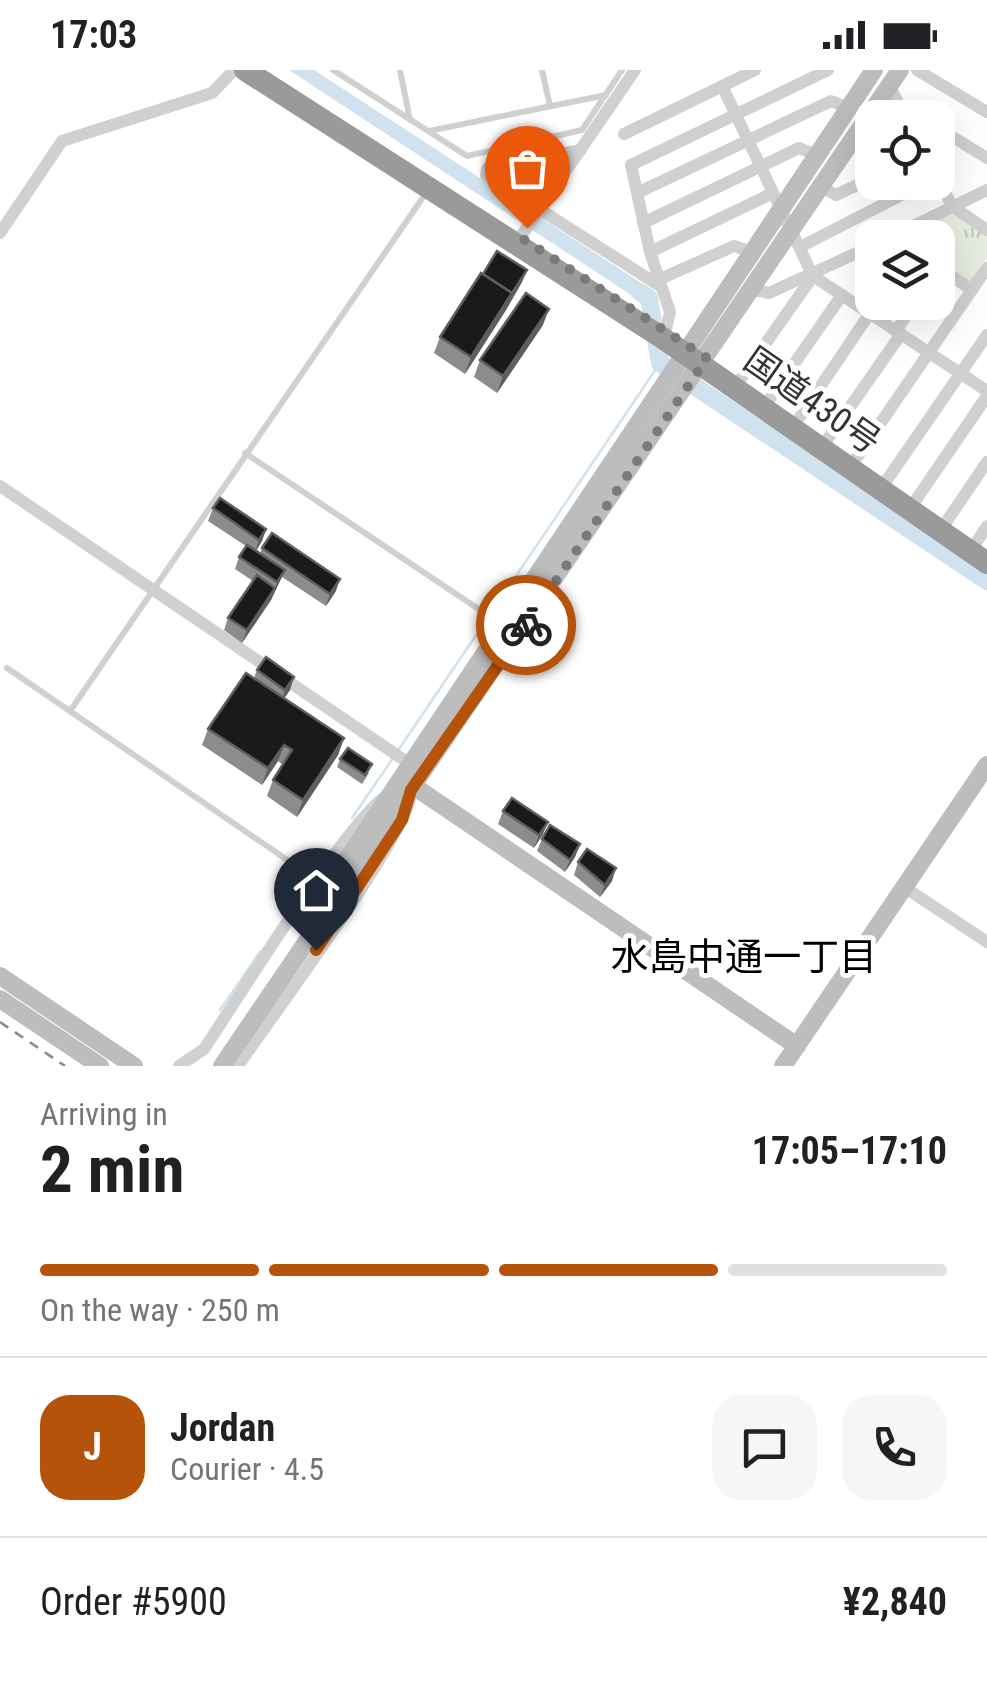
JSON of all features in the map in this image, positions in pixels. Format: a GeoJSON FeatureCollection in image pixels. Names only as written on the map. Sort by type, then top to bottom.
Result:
{"type":"FeatureCollection","features":[{"type":"Feature","properties":{"kind":"highway","name":"国道430号"},"geometry":{"type":"LineString","coordinates":[[245,70],[520,237],[655,326],[687,368],[736,385],[943,527],[981,547]]}},
{"type":"Feature","properties":{"kind":"highway","name":"国道430号"},"geometry":{"type":"LineString","coordinates":[[267,70],[431,185]]}},
{"type":"Feature","properties":{"kind":"street"},"geometry":{"type":"LineString","coordinates":[[0,234],[62,141],[212,94],[234,70]]}},
{"type":"Feature","properties":{"kind":"street"},"geometry":{"type":"LineString","coordinates":[[520,237],[635,70]]}},
{"type":"Feature","properties":{"kind":"street"},"geometry":{"type":"LineString","coordinates":[[624,134],[755,70]]}},
{"type":"Feature","properties":{"kind":"street"},"geometry":{"type":"LineString","coordinates":[[655,326],[670,312],[650,252],[630,164],[828,70]]}},
{"type":"Feature","properties":{"kind":"street"},"geometry":{"type":"LineString","coordinates":[[222,1066],[391,794],[687,368],[777,201],[818,155],[874,70]]}},
{"type":"Feature","properties":{"kind":"street"},"geometry":{"type":"LineString","coordinates":[[917,70],[987,112]]}},
{"type":"Feature","properties":{"kind":"street"},"geometry":{"type":"LineString","coordinates":[[193,1066],[206,1058],[310,925],[408,771],[493,619],[687,368],[796,240],[821,187],[895,78]]}},
{"type":"Feature","properties":{"kind":"street"},"geometry":{"type":"LineString","coordinates":[[722,86],[813,276],[855,304]]}},
{"type":"Feature","properties":{"kind":"street"},"geometry":{"type":"LineString","coordinates":[[637,193],[831,101],[850,108]]}},
{"type":"Feature","properties":{"kind":"street"},"geometry":{"type":"LineString","coordinates":[[955,138],[987,158]]}},
{"type":"Feature","properties":{"kind":"street"},"geometry":{"type":"LineString","coordinates":[[643,223],[799,148],[818,155]]}},
{"type":"Feature","properties":{"kind":"street"},"geometry":{"type":"LineString","coordinates":[[580,150],[487,169],[486,175],[538,212],[659,283]]}},
{"type":"Feature","properties":{"kind":"street"},"geometry":{"type":"LineString","coordinates":[[821,187],[836,195],[855,186]]}},
{"type":"Feature","properties":{"kind":"street"},"geometry":{"type":"LineString","coordinates":[[925,220],[987,190]]}},
{"type":"Feature","properties":{"kind":"street"},"geometry":{"type":"LineString","coordinates":[[796,240],[886,200]]}},
{"type":"Feature","properties":{"kind":"street"},"geometry":{"type":"LineString","coordinates":[[949,200],[987,230]]}},
{"type":"Feature","properties":{"kind":"street"},"geometry":{"type":"LineString","coordinates":[[650,252],[777,201]]}},
{"type":"Feature","properties":{"kind":"street"},"geometry":{"type":"LineString","coordinates":[[659,283],[734,246],[752,252]]}},
{"type":"Feature","properties":{"kind":"street"},"geometry":{"type":"LineString","coordinates":[[754,290],[768,293],[855,255]]}},
{"type":"Feature","properties":{"kind":"street"},"geometry":{"type":"LineString","coordinates":[[852,465],[987,268]]}},
{"type":"Feature","properties":{"kind":"street"},"geometry":{"type":"LineString","coordinates":[[736,385],[813,276]]}},
{"type":"Feature","properties":{"kind":"street"},"geometry":{"type":"LineString","coordinates":[[955,278],[972,290]]}},
{"type":"Feature","properties":{"kind":"street"},"geometry":{"type":"LineString","coordinates":[[765,405],[842,295]]}},
{"type":"Feature","properties":{"kind":"street"},"geometry":{"type":"LineString","coordinates":[[794,425],[866,320]]}},
{"type":"Feature","properties":{"kind":"street"},"geometry":{"type":"LineString","coordinates":[[880,320],[987,394],[912,506]]}},
{"type":"Feature","properties":{"kind":"street"},"geometry":{"type":"LineString","coordinates":[[823,445],[905,320]]}},
{"type":"Feature","properties":{"kind":"street"},"geometry":{"type":"LineString","coordinates":[[883,486],[987,334]]}},
{"type":"Feature","properties":{"kind":"street"},"geometry":{"type":"LineString","coordinates":[[943,527],[987,462]]}},
{"type":"Feature","properties":{"kind":"street"},"geometry":{"type":"LineString","coordinates":[[0,486],[797,1046]]}},
{"type":"Feature","properties":{"kind":"street"},"geometry":{"type":"LineString","coordinates":[[784,1066],[987,765]]}},
{"type":"Feature","properties":{"kind":"street"},"geometry":{"type":"LineString","coordinates":[[238,1066],[408,809],[408,771]]}},
{"type":"Feature","properties":{"kind":"street"},"geometry":{"type":"LineString","coordinates":[[178,1066],[206,1058],[317,880],[377,800],[391,794]]}},
{"type":"Feature","properties":{"kind":"street"},"geometry":{"type":"LineString","coordinates":[[904,886],[987,942]]}},
{"type":"Feature","properties":{"kind":"street"},"geometry":{"type":"LineString","coordinates":[[0,976],[134,1066]]}},
{"type":"Feature","properties":{"kind":"street"},"geometry":{"type":"LineString","coordinates":[[0,998],[100,1066]]}},
{"type":"Feature","properties":{"kind":"lane"},"geometry":{"type":"LineString","coordinates":[[400,70],[410,120]]}},
{"type":"Feature","properties":{"kind":"lane"},"geometry":{"type":"LineString","coordinates":[[542,70],[550,106]]}},
{"type":"Feature","properties":{"kind":"lane"},"geometry":{"type":"LineString","coordinates":[[336,71],[467,156],[582,130],[622,70]]}},
{"type":"Feature","properties":{"kind":"lane"},"geometry":{"type":"LineString","coordinates":[[428,132],[606,95]]}},
{"type":"Feature","properties":{"kind":"lane"},"geometry":{"type":"LineString","coordinates":[[70,711],[431,185]]}},
{"type":"Feature","properties":{"kind":"lane"},"geometry":{"type":"LineString","coordinates":[[246,453],[493,619]]}},
{"type":"Feature","properties":{"kind":"lane"},"geometry":{"type":"LineString","coordinates":[[7,668],[317,880]]}},
{"type":"Feature","properties":{"kind":"green space"},"geometry":{"type":"Polygon","coordinates":[[[569,158],[542,197],[529,198],[497,176],[499,171],[569,158]]]}},
{"type":"Feature","properties":{"kind":"green space"},"geometry":{"type":"Polygon","coordinates":[[[954,213],[987,235],[987,258],[969,284],[955,274],[955,220],[939,220],[954,213]]]}},
{"type":"Feature","properties":{"kind":"water"},"geometry":{"type":"Polygon","coordinates":[[[289,70],[314,70],[652,290],[657,312],[289,70]]]}},
{"type":"Feature","properties":{"kind":"building"},"geometry":{"type":"Polygon","coordinates":[[[497,251],[527,270],[512,293],[483,274],[497,251]]]}},
{"type":"Feature","properties":{"kind":"building"},"geometry":{"type":"Polygon","coordinates":[[[481,273],[512,293],[471,357],[440,337],[481,273]]]}},
{"type":"Feature","properties":{"kind":"building"},"geometry":{"type":"Polygon","coordinates":[[[526,293],[549,309],[503,376],[480,360],[526,293]]]}},
{"type":"Feature","properties":{"kind":"building"},"geometry":{"type":"Polygon","coordinates":[[[220,498],[266,529],[259,540],[213,508],[220,498]]]}},
{"type":"Feature","properties":{"kind":"building"},"geometry":{"type":"Polygon","coordinates":[[[272,533],[340,579],[330,594],[262,548],[272,533]]]}},
{"type":"Feature","properties":{"kind":"building"},"geometry":{"type":"Polygon","coordinates":[[[247,545],[285,570],[277,582],[239,557],[247,545]]]}},
{"type":"Feature","properties":{"kind":"building"},"geometry":{"type":"Polygon","coordinates":[[[257,575],[275,588],[247,630],[228,618],[257,575]]]}},
{"type":"Feature","properties":{"kind":"building"},"geometry":{"type":"Polygon","coordinates":[[[266,657],[294,677],[285,690],[257,670],[266,657]]]}},
{"type":"Feature","properties":{"kind":"building"},"geometry":{"type":"Polygon","coordinates":[[[246,673],[344,738],[303,800],[273,780],[292,750],[284,745],[268,768],[208,729],[246,673]]]}},
{"type":"Feature","properties":{"kind":"building"},"geometry":{"type":"Polygon","coordinates":[[[348,748],[372,764],[365,775],[340,759],[348,748]]]}},
{"type":"Feature","properties":{"kind":"building"},"geometry":{"type":"Polygon","coordinates":[[[512,798],[548,822],[539,835],[503,811],[512,798]]]}},
{"type":"Feature","properties":{"kind":"building"},"geometry":{"type":"Polygon","coordinates":[[[550,825],[580,844],[570,860],[542,839],[550,825]]]}},
{"type":"Feature","properties":{"kind":"building"},"geometry":{"type":"Polygon","coordinates":[[[587,849],[616,868],[605,885],[578,862],[587,849]]]}},
{"type":"Feature","properties":{"kind":"waterway"},"geometry":{"type":"LineString","coordinates":[[640,292],[649,298],[660,363],[987,581]]}},
{"type":"Feature","properties":{"kind":"waterway"},"geometry":{"type":"LineString","coordinates":[[397,752],[656,369]]}},
{"type":"Feature","properties":{"kind":"waterway"},"geometry":{"type":"LineString","coordinates":[[693,392],[987,589]]}},
{"type":"Feature","properties":{"kind":"waterway"},"geometry":{"type":"LineString","coordinates":[[352,818],[393,758]]}},
{"type":"Feature","properties":{"kind":"waterway"},"geometry":{"type":"LineString","coordinates":[[220,1010],[260,952]]}},
{"type":"Feature","properties":{"kind":"railway"},"geometry":{"type":"LineString","coordinates":[[0,1022],[65,1066]]}},
{"type":"Feature","properties":{"kind":"way so far"},"geometry":{"type":"LineString","coordinates":[[526,625],[707,358],[660,324],[520,237],[527,228]]}},
{"type":"Feature","properties":{"kind":"district","name":"水島中通一丁目"},"geometry":{"type":"Point","coordinates":[744,957]}},
{"type":"Feature","properties":{"kind":"route"},"geometry":{"type":"LineString","coordinates":[[316,950],[402,820],[410,804],[411,790],[526,625]]}}]}
